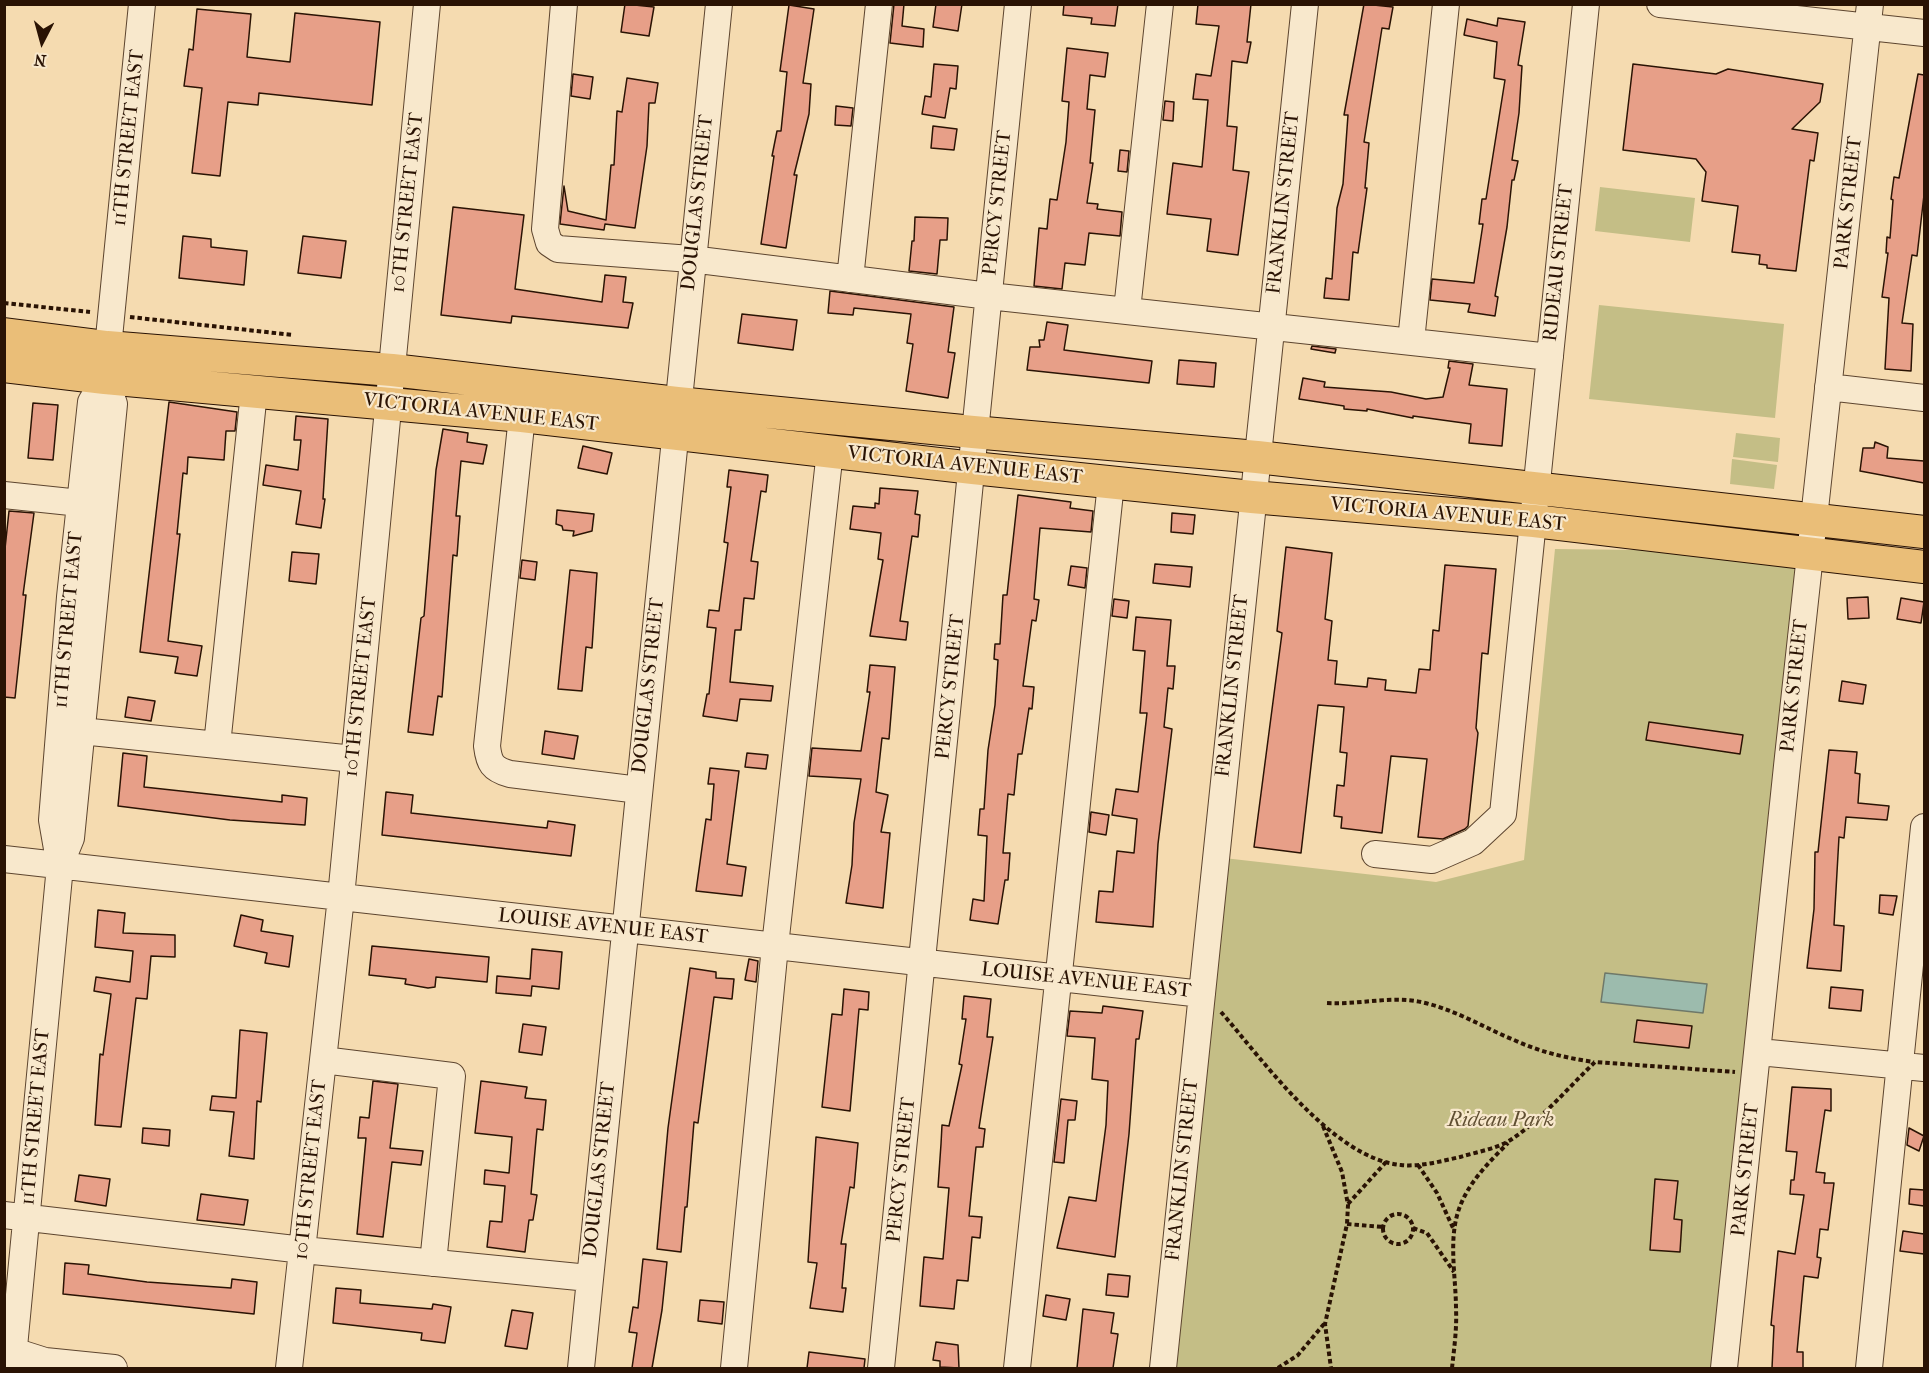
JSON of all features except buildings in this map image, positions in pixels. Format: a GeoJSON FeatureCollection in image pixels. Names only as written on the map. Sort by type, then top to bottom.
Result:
{"type":"FeatureCollection","features":[{"type":"Feature","properties":{"kind":"main road","name":"VICTORIA AVENUE EAST"},"geometry":{"type":"LineString","coordinates":[[4,334],[107,346],[392,370],[676,418],[830,451],[1111,483],[1534,521],[1924,567]]}},
{"type":"Feature","properties":{"kind":"main road","name":"VICTORIA AVENUE EAST"},"geometry":{"type":"LineString","coordinates":[[4,366],[105,378],[522,416],[676,418],[973,432],[1257,457],[1924,532]]}},
{"type":"Feature","properties":{"kind":"street","name":"11TH STREET EAST"},"geometry":{"type":"LineString","coordinates":[[10,1356],[15,1216],[60,866],[71,838],[114,404],[105,378],[107,346],[142,4]]}},
{"type":"Feature","properties":{"kind":"street","name":"10TH STREET EAST"},"geometry":{"type":"LineString","coordinates":[[289,1368],[341,897],[427,4]]}},
{"type":"Feature","properties":{"kind":"street"},"geometry":{"type":"LineString","coordinates":[[564,4],[545,230],[549,243],[558,249],[692,259],[989,296],[1550,357]]}},
{"type":"Feature","properties":{"kind":"street","name":"DOUGLAS STREET"},"geometry":{"type":"LineString","coordinates":[[581,1368],[719,4]]}},
{"type":"Feature","properties":{"kind":"street"},"geometry":{"type":"LineString","coordinates":[[850,279],[879,4]]}},
{"type":"Feature","properties":{"kind":"street","name":"PERCY STREET"},"geometry":{"type":"LineString","coordinates":[[881,1368],[973,468],[973,432],[1018,4]]}},
{"type":"Feature","properties":{"kind":"street"},"geometry":{"type":"LineString","coordinates":[[1127,310],[1160,4]]}},
{"type":"Feature","properties":{"kind":"street","name":"FRANKLIN STREET"},"geometry":{"type":"LineString","coordinates":[[1163,1368],[1305,4]]}},
{"type":"Feature","properties":{"kind":"street"},"geometry":{"type":"LineString","coordinates":[[1411,341],[1446,4]]}},
{"type":"Feature","properties":{"kind":"street","name":"RIDEAU STREET"},"geometry":{"type":"LineString","coordinates":[[1375,854],[1432,860],[1473,842],[1503,814],[1586,4]]}},
{"type":"Feature","properties":{"kind":"street"},"geometry":{"type":"LineString","coordinates":[[1660,4],[1869,16],[1924,33]]}},
{"type":"Feature","properties":{"kind":"street","name":"PARK STREET"},"geometry":{"type":"LineString","coordinates":[[1724,1368],[1869,16]]}},
{"type":"Feature","properties":{"kind":"street","name":"11TH STREET EAST"},"geometry":{"type":"LineString","coordinates":[[60,866],[52,819],[80,503],[91,402],[105,378]]}},
{"type":"Feature","properties":{"kind":"street"},"geometry":{"type":"LineString","coordinates":[[1828,387],[1924,398]]}},
{"type":"Feature","properties":{"kind":"street"},"geometry":{"type":"LineString","coordinates":[[217,745],[254,392]]}},
{"type":"Feature","properties":{"kind":"street"},"geometry":{"type":"LineString","coordinates":[[522,416],[487,746],[489,762],[496,770],[510,774],[639,790]]}},
{"type":"Feature","properties":{"kind":"street"},"geometry":{"type":"LineString","coordinates":[[734,1368],[775,946],[830,451]]}},
{"type":"Feature","properties":{"kind":"street"},"geometry":{"type":"LineString","coordinates":[[1017,1368],[1111,483]]}},
{"type":"Feature","properties":{"kind":"street"},"geometry":{"type":"LineString","coordinates":[[4,495],[80,503]]}},
{"type":"Feature","properties":{"kind":"street"},"geometry":{"type":"LineString","coordinates":[[81,731],[354,759]]}},
{"type":"Feature","properties":{"kind":"street"},"geometry":{"type":"LineString","coordinates":[[1869,1368],[1912,1067],[1924,826]]}},
{"type":"Feature","properties":{"kind":"street","name":"LOUISE AVENUE EAST"},"geometry":{"type":"LineString","coordinates":[[4,859],[1202,994]]}},
{"type":"Feature","properties":{"kind":"street"},"geometry":{"type":"LineString","coordinates":[[323,1060],[452,1076],[433,1263]]}},
{"type":"Feature","properties":{"kind":"street"},"geometry":{"type":"LineString","coordinates":[[1758,1062],[1912,1067]]}},
{"type":"Feature","properties":{"kind":"street"},"geometry":{"type":"LineString","coordinates":[[15,1216],[303,1250],[589,1278]]}},
{"type":"Feature","properties":{"kind":"street"},"geometry":{"type":"LineString","coordinates":[[10,1356],[114,1368]]}},
{"type":"Feature","properties":{"kind":"path"},"geometry":{"type":"LineString","coordinates":[[1202,994],[1218,1008],[1302,1106],[1321,1123],[1363,1152],[1386,1162],[1418,1165],[1443,1161],[1510,1140]]}},
{"type":"Feature","properties":{"kind":"path"},"geometry":{"type":"LineString","coordinates":[[1328,1003],[1346,1004],[1391,998],[1428,1003],[1468,1017],[1541,1051],[1595,1062],[1758,1062]]}},
{"type":"Feature","properties":{"kind":"path"},"geometry":{"type":"LineString","coordinates":[[1452,1368],[1456,1322],[1455,1231],[1460,1206],[1466,1193],[1479,1174],[1510,1140],[1552,1106],[1595,1062]]}},
{"type":"Feature","properties":{"kind":"path"},"geometry":{"type":"LineString","coordinates":[[1321,1123],[1342,1172],[1348,1205],[1347,1224],[1325,1324],[1331,1368]]}},
{"type":"Feature","properties":{"kind":"path"},"geometry":{"type":"LineString","coordinates":[[1348,1205],[1386,1162]]}},
{"type":"Feature","properties":{"kind":"path"},"geometry":{"type":"LineString","coordinates":[[1418,1165],[1437,1192],[1455,1231]]}},
{"type":"Feature","properties":{"kind":"path"},"geometry":{"type":"LineString","coordinates":[[1396,1214],[1410,1219],[1413,1228],[1408,1241],[1398,1244],[1389,1241],[1383,1227],[1388,1218],[1396,1214]]}},
{"type":"Feature","properties":{"kind":"path"},"geometry":{"type":"LineString","coordinates":[[1347,1224],[1383,1227]]}},
{"type":"Feature","properties":{"kind":"path"},"geometry":{"type":"LineString","coordinates":[[1413,1228],[1427,1233],[1454,1272]]}},
{"type":"Feature","properties":{"kind":"path"},"geometry":{"type":"LineString","coordinates":[[1278,1368],[1298,1355],[1325,1324]]}},
{"type":"Feature","properties":{"kind":"green space"},"geometry":{"type":"Polygon","coordinates":[[[1600,187],[1695,198],[1690,242],[1595,231],[1600,187]]]}},
{"type":"Feature","properties":{"kind":"green space"},"geometry":{"type":"Polygon","coordinates":[[[1599,305],[1784,324],[1775,418],[1589,399],[1599,305]]]}},
{"type":"Feature","properties":{"kind":"green space"},"geometry":{"type":"Polygon","coordinates":[[[1736,433],[1780,438],[1778,462],[1733,457],[1736,433]]]}},
{"type":"Feature","properties":{"kind":"green space"},"geometry":{"type":"Polygon","coordinates":[[[1732,459],[1777,465],[1774,489],[1730,484],[1732,459]]]}},
{"type":"Feature","properties":{"kind":"green space","name":"Rideau Park"},"geometry":{"type":"Polygon","coordinates":[[[1555,549],[1810,552],[1724,1368],[1163,1368],[1215,857],[1436,882],[1524,860],[1555,549]]]}},
{"type":"Feature","properties":{"kind":"shaded area"},"geometry":{"type":"Polygon","coordinates":[[[1605,973],[1707,984],[1703,1013],[1601,1002],[1605,973]]]}}]}
